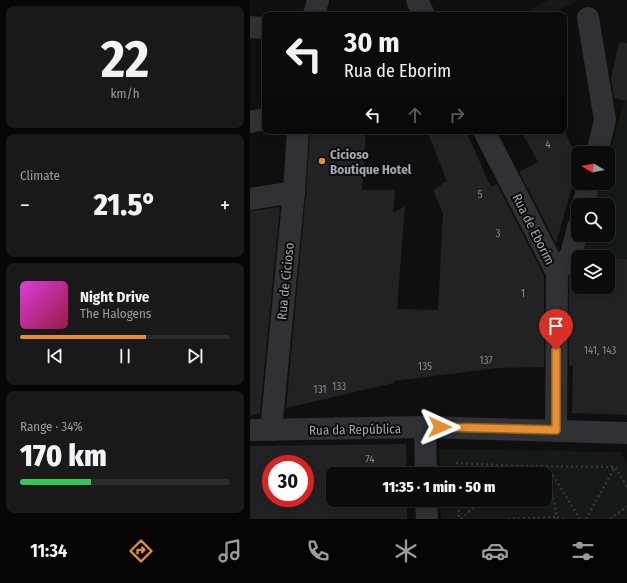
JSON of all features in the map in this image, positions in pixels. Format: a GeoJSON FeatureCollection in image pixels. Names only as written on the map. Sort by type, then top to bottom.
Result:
{"type":"FeatureCollection","features":[{"type":"Feature","properties":{"kind":"street"},"geometry":{"type":"LineString","coordinates":[[315,12],[318,0]]}},
{"type":"Feature","properties":{"kind":"street"},"geometry":{"type":"LineString","coordinates":[[416,0],[422,12]]}},
{"type":"Feature","properties":{"kind":"street"},"geometry":{"type":"LineString","coordinates":[[588,18],[605,120],[599,146]]}},
{"type":"Feature","properties":{"kind":"street"},"geometry":{"type":"LineString","coordinates":[[250,27],[262,28]]}},
{"type":"Feature","properties":{"kind":"street"},"geometry":{"type":"LineString","coordinates":[[250,122],[262,120]]}},
{"type":"Feature","properties":{"kind":"street","name":"Rua de Cicioso"},"geometry":{"type":"LineString","coordinates":[[260,430],[294,192],[298,134]]}},
{"type":"Feature","properties":{"kind":"street","name":"Rua de Eborim"},"geometry":{"type":"LineString","coordinates":[[486,134],[557,274],[556,430]]}},
{"type":"Feature","properties":{"kind":"street"},"geometry":{"type":"LineString","coordinates":[[250,199],[294,192]]}},
{"type":"Feature","properties":{"kind":"street"},"geometry":{"type":"LineString","coordinates":[[557,274],[571,255],[574,242]]}},
{"type":"Feature","properties":{"kind":"street"},"geometry":{"type":"LineString","coordinates":[[425,427],[426,467]]}},
{"type":"Feature","properties":{"kind":"street","name":"Rua da República"},"geometry":{"type":"LineString","coordinates":[[260,430],[425,427],[627,432]]}},
{"type":"Feature","properties":{"kind":"street"},"geometry":{"type":"LineString","coordinates":[[426,507],[427,519]]}},
{"type":"Feature","properties":{"kind":"path"},"geometry":{"type":"LineString","coordinates":[[457,467],[457,463],[520,466],[615,467]]}},
{"type":"Feature","properties":{"kind":"path"},"geometry":{"type":"LineString","coordinates":[[547,466],[556,518]]}},
{"type":"Feature","properties":{"kind":"path"},"geometry":{"type":"LineString","coordinates":[[547,466],[580,519]]}},
{"type":"Feature","properties":{"kind":"path"},"geometry":{"type":"LineString","coordinates":[[615,467],[627,487]]}},
{"type":"Feature","properties":{"kind":"path"},"geometry":{"type":"LineString","coordinates":[[586,519],[615,467]]}},
{"type":"Feature","properties":{"kind":"path"},"geometry":{"type":"LineString","coordinates":[[610,519],[627,506]]}},
{"type":"Feature","properties":{"kind":"path"},"geometry":{"type":"LineString","coordinates":[[459,507],[460,519]]}},
{"type":"Feature","properties":{"kind":"path"},"geometry":{"type":"LineString","coordinates":[[460,519],[474,507]]}},
{"type":"Feature","properties":{"kind":"path"},"geometry":{"type":"LineString","coordinates":[[508,519],[564,519]]}},
{"type":"Feature","properties":{"kind":"shaded area"},"geometry":{"type":"Polygon","coordinates":[[[548,0],[579,0],[556,12],[527,12],[548,0]]]}},
{"type":"Feature","properties":{"kind":"shaded area"},"geometry":{"type":"Polygon","coordinates":[[[627,91],[627,259],[615,258],[615,250],[579,250],[582,242],[615,242],[615,198],[595,198],[598,190],[615,190],[615,146],[612,146],[627,91]]]}},
{"type":"Feature","properties":{"kind":"shaded area"},"geometry":{"type":"Polygon","coordinates":[[[439,449],[622,452],[627,465],[627,519],[441,519],[441,507],[552,507],[552,467],[440,467],[439,449]]]}},
{"type":"Feature","properties":{"kind":"building"},"geometry":{"type":"Polygon","coordinates":[[[619,42],[627,43],[627,101],[614,98],[611,78],[619,42]]]}},
{"type":"Feature","properties":{"kind":"building"},"geometry":{"type":"Polygon","coordinates":[[[310,134],[366,134],[362,190],[395,190],[393,213],[405,206],[397,309],[438,310],[443,214],[433,190],[447,181],[428,134],[467,134],[491,187],[497,184],[544,276],[544,367],[497,368],[394,381],[394,383],[286,408],[306,193],[310,134]]]}},
{"type":"Feature","properties":{"kind":"building"},"geometry":{"type":"Polygon","coordinates":[[[523,134],[566,134],[572,146],[571,190],[556,243],[519,172],[538,162],[523,134]]]}},
{"type":"Feature","properties":{"kind":"building"},"geometry":{"type":"Polygon","coordinates":[[[280,207],[260,413],[250,416],[250,211],[280,207]]]}},
{"type":"Feature","properties":{"kind":"building"},"geometry":{"type":"Polygon","coordinates":[[[615,258],[627,259],[627,415],[572,413],[573,365],[569,366],[569,277],[571,275],[571,294],[615,294],[615,258]]]}},
{"type":"Feature","properties":{"kind":"building"},"geometry":{"type":"Polygon","coordinates":[[[406,444],[407,467],[326,467],[326,507],[407,507],[407,519],[250,519],[250,446],[406,444]]]}},
{"type":"Feature","properties":{"kind":"place","name":"Cicioso Boutique Hotel"},"geometry":{"type":"Point","coordinates":[322,161]}},
{"type":"Feature","properties":{"kind":"route"},"geometry":{"type":"LineString","coordinates":[[440,427],[556,430],[556,350]]}}]}
